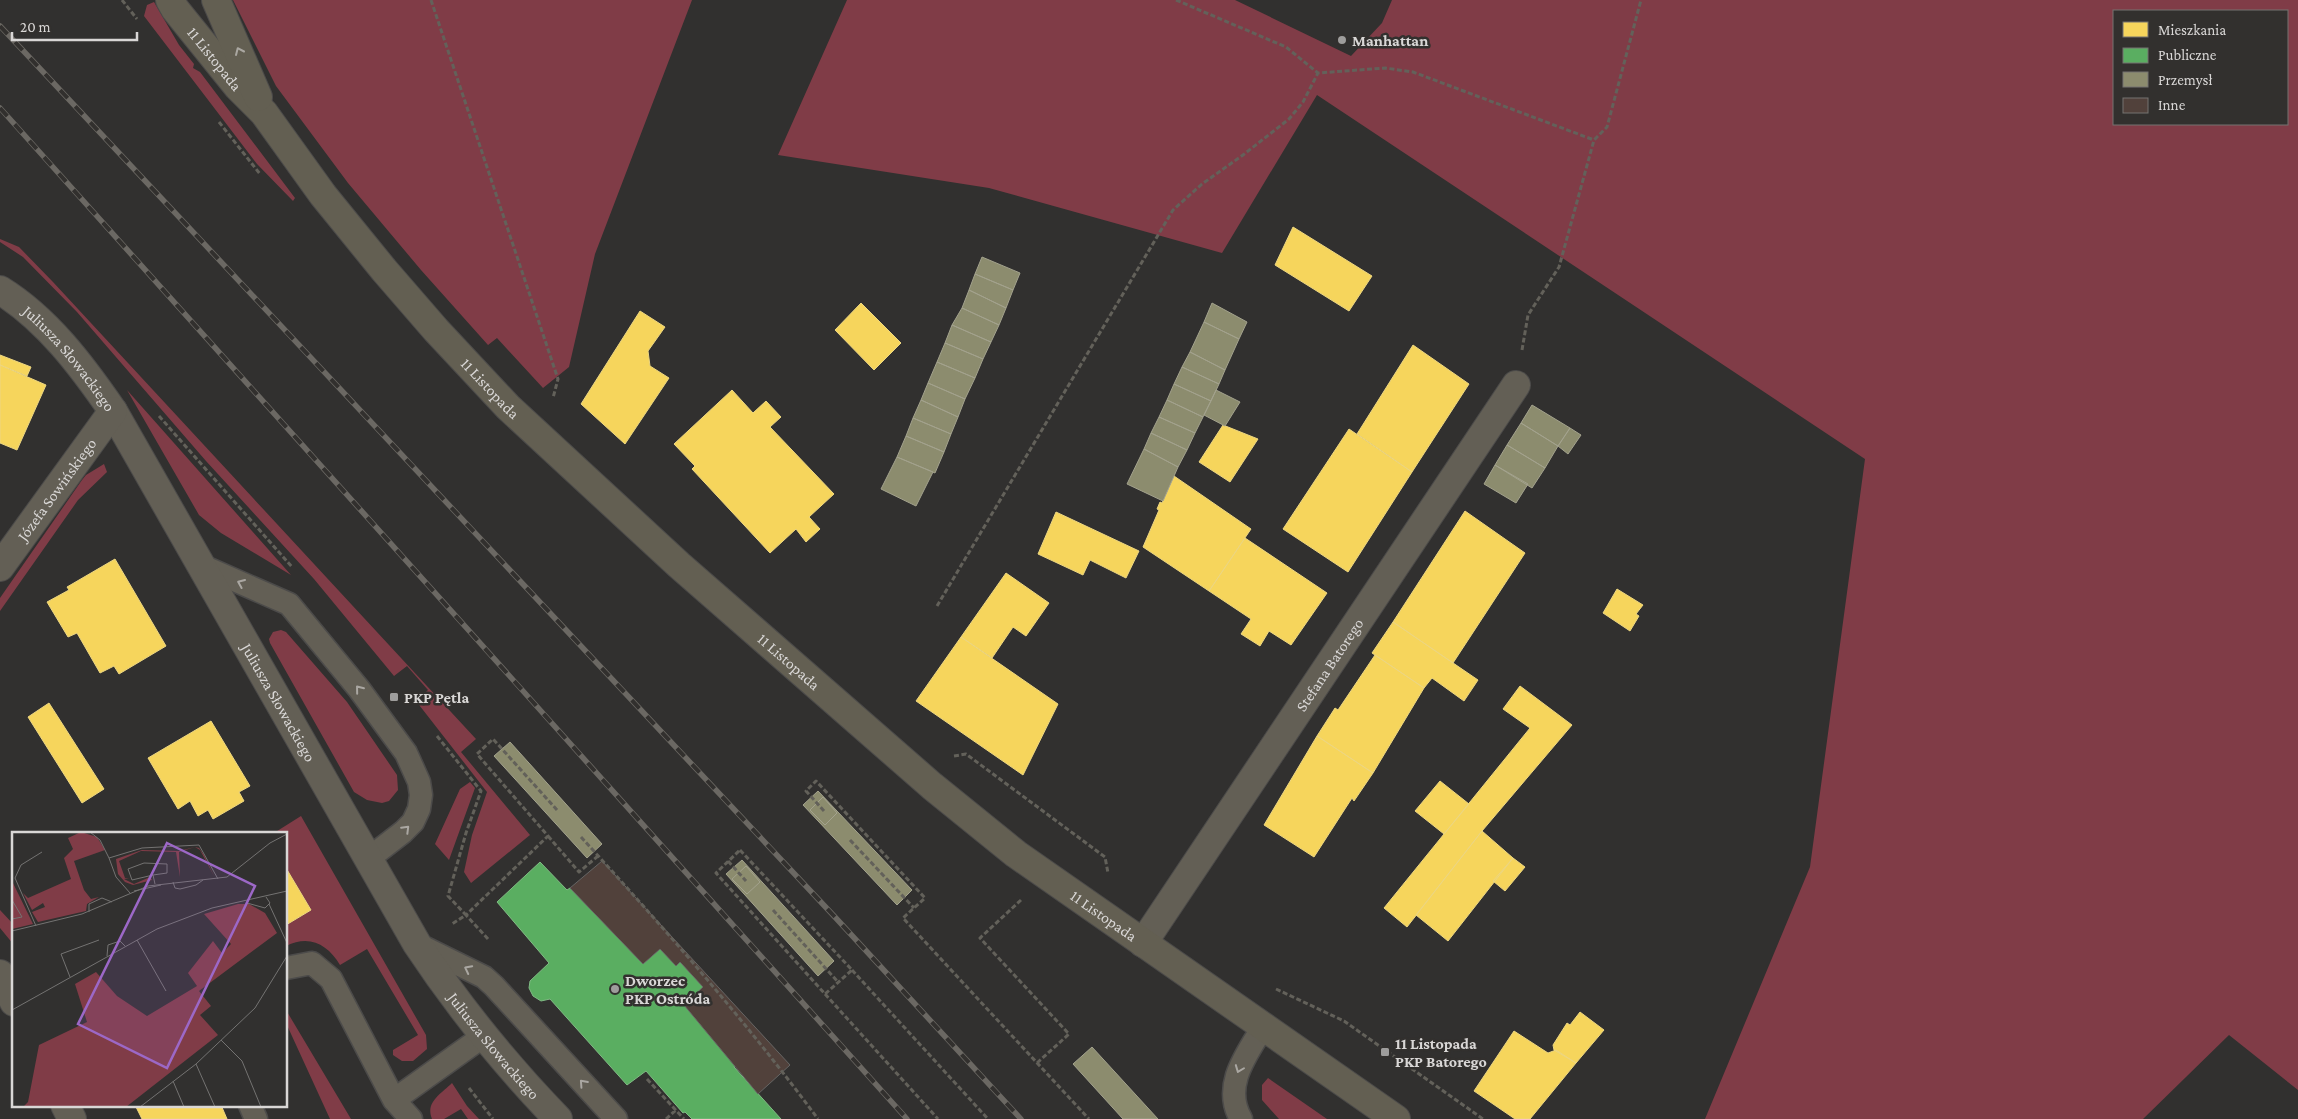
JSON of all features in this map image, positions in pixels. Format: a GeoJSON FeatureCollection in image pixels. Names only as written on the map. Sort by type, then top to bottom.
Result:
{"type":"FeatureCollection","features":[{"type":"Feature","properties":{"kind":"main road","name":"11 Listopada"},"geometry":{"type":"LineString","coordinates":[[170,0],[175,9],[238,87],[264,113],[323,195],[436,330],[522,420],[679,566],[932,786],[1016,854],[1396,1119]]}},
{"type":"Feature","properties":{"kind":"main road","name":"11 Listopada"},"geometry":{"type":"LineString","coordinates":[[216,0],[264,113]]}},
{"type":"Feature","properties":{"kind":"street","name":"Juliusza Słowackiego"},"geometry":{"type":"LineString","coordinates":[[0,290],[27,310],[70,354],[113,411],[417,944],[485,1035],[558,1119]]}},
{"type":"Feature","properties":{"kind":"street","name":"Stefana Batorego"},"geometry":{"type":"LineString","coordinates":[[1143,943],[1516,385]]}},
{"type":"Feature","properties":{"kind":"street","name":"Józefa Sowińskiego"},"geometry":{"type":"LineString","coordinates":[[0,567],[113,411]]}},
{"type":"Feature","properties":{"kind":"street"},"geometry":{"type":"LineString","coordinates":[[0,974],[12,998]]}},
{"type":"Feature","properties":{"kind":"street"},"geometry":{"type":"LineString","coordinates":[[66,1106],[72,1119]]}},
{"type":"Feature","properties":{"kind":"lane"},"geometry":{"type":"LineString","coordinates":[[200,566],[289,604],[359,689],[406,753],[419,782],[421,796],[419,809],[414,822],[368,859]]}},
{"type":"Feature","properties":{"kind":"lane"},"geometry":{"type":"LineString","coordinates":[[417,944],[478,974],[494,986],[616,1119]]}},
{"type":"Feature","properties":{"kind":"lane"},"geometry":{"type":"LineString","coordinates":[[288,968],[312,963],[331,979],[394,1100],[411,1119]]}},
{"type":"Feature","properties":{"kind":"lane"},"geometry":{"type":"LineString","coordinates":[[1241,1119],[1233,1096],[1235,1080],[1239,1066],[1263,1026]]}},
{"type":"Feature","properties":{"kind":"lane"},"geometry":{"type":"LineString","coordinates":[[394,1100],[485,1035]]}},
{"type":"Feature","properties":{"kind":"lane"},"geometry":{"type":"LineString","coordinates":[[250,1106],[256,1119]]}},
{"type":"Feature","properties":{"kind":"path"},"geometry":{"type":"LineString","coordinates":[[431,0],[558,379],[551,405]]}},
{"type":"Feature","properties":{"kind":"path"},"geometry":{"type":"LineString","coordinates":[[1176,0],[1286,47],[1318,73],[1385,68],[1413,72],[1594,140]]}},
{"type":"Feature","properties":{"kind":"path"},"geometry":{"type":"LineString","coordinates":[[1516,385],[1528,315],[1559,266],[1594,140],[1607,127],[1641,0]]}},
{"type":"Feature","properties":{"kind":"path"},"geometry":{"type":"LineString","coordinates":[[937,606],[1173,210],[1202,184],[1243,156],[1289,119],[1302,102],[1318,73]]}},
{"type":"Feature","properties":{"kind":"path"},"geometry":{"type":"LineString","coordinates":[[557,810],[493,739],[477,754],[579,872],[598,856]]}},
{"type":"Feature","properties":{"kind":"path"},"geometry":{"type":"LineString","coordinates":[[949,756],[966,754],[1089,845],[1105,857],[1109,875]]}},
{"type":"Feature","properties":{"kind":"path"},"geometry":{"type":"LineString","coordinates":[[824,811],[806,791],[816,781],[925,898],[903,918],[1089,1119]]}},
{"type":"Feature","properties":{"kind":"path"},"geometry":{"type":"LineString","coordinates":[[532,852],[548,836]]}},
{"type":"Feature","properties":{"kind":"path"},"geometry":{"type":"LineString","coordinates":[[581,837],[708,979],[764,1047],[818,1119]]}},
{"type":"Feature","properties":{"kind":"path"},"geometry":{"type":"LineString","coordinates":[[850,840],[914,908]]}},
{"type":"Feature","properties":{"kind":"path"},"geometry":{"type":"LineString","coordinates":[[938,1119],[716,873],[740,850],[988,1119]]}},
{"type":"Feature","properties":{"kind":"path"},"geometry":{"type":"LineString","coordinates":[[728,861],[746,881]]}},
{"type":"Feature","properties":{"kind":"path"},"geometry":{"type":"LineString","coordinates":[[1023,898],[980,938],[1069,1034],[1037,1063]]}},
{"type":"Feature","properties":{"kind":"path"},"geometry":{"type":"LineString","coordinates":[[773,910],[838,982]]}},
{"type":"Feature","properties":{"kind":"path"},"geometry":{"type":"LineString","coordinates":[[825,994],[852,970]]}},
{"type":"Feature","properties":{"kind":"path"},"geometry":{"type":"LineString","coordinates":[[1272,987],[1344,1021],[1483,1119]]}},
{"type":"Feature","properties":{"kind":"path"},"geometry":{"type":"LineString","coordinates":[[647,1079],[684,1119]]}},
{"type":"Feature","properties":{"kind":"path"},"geometry":{"type":"LineString","coordinates":[[666,1119],[676,1110]]}},
{"type":"Feature","properties":{"kind":"shaded area"},"geometry":{"type":"Polygon","coordinates":[[[233,0],[692,0],[595,254],[569,367],[543,388],[497,338],[488,345],[421,270],[348,183],[276,86],[233,0]]]}},
{"type":"Feature","properties":{"kind":"shaded area"},"geometry":{"type":"Polygon","coordinates":[[[847,0],[1235,0],[1351,56],[1382,23],[1392,0],[2298,0],[2298,1090],[2229,1035],[2143,1119],[1705,1119],[1810,867],[1865,459],[1317,95],[1222,253],[989,188],[778,155],[847,0]]]}},
{"type":"Feature","properties":{"kind":"shaded area"},"geometry":{"type":"Polygon","coordinates":[[[154,2],[179,45],[194,64],[193,68],[200,72],[295,198],[293,201],[257,164],[144,16],[147,5],[154,2]]]}},
{"type":"Feature","properties":{"kind":"shaded area"},"geometry":{"type":"Polygon","coordinates":[[[0,239],[19,247],[53,282],[476,739],[461,752],[530,835],[471,883],[464,872],[472,835],[487,792],[416,701],[428,690],[407,666],[394,676],[314,579],[206,461],[77,312],[23,257],[0,242],[0,239]]]}},
{"type":"Feature","properties":{"kind":"shaded area"},"geometry":{"type":"Polygon","coordinates":[[[127,390],[291,575],[221,533],[199,515],[127,390]]]}},
{"type":"Feature","properties":{"kind":"shaded area"},"geometry":{"type":"Polygon","coordinates":[[[104,464],[107,472],[78,500],[0,611],[0,598],[82,480],[86,475],[104,464]]]}},
{"type":"Feature","properties":{"kind":"shaded area"},"geometry":{"type":"Polygon","coordinates":[[[281,630],[286,632],[347,702],[397,775],[398,790],[389,801],[382,803],[367,800],[354,792],[270,643],[269,639],[273,632],[281,630]]]}},
{"type":"Feature","properties":{"kind":"shaded area"},"geometry":{"type":"Polygon","coordinates":[[[470,782],[475,788],[449,860],[435,844],[460,789],[470,782]]]}},
{"type":"Feature","properties":{"kind":"shaded area"},"geometry":{"type":"Polygon","coordinates":[[[301,816],[426,1035],[427,1049],[413,1061],[402,1061],[393,1055],[393,1050],[418,1035],[367,949],[340,965],[324,947],[310,941],[288,945],[288,924],[311,910],[288,871],[288,832],[276,832],[301,816]]]}},
{"type":"Feature","properties":{"kind":"shaded area"},"geometry":{"type":"Polygon","coordinates":[[[0,910],[12,923],[12,943],[0,928],[0,910]]]}},
{"type":"Feature","properties":{"kind":"shaded area"},"geometry":{"type":"Polygon","coordinates":[[[288,1013],[351,1119],[330,1119],[288,1027],[288,1013]]]}},
{"type":"Feature","properties":{"kind":"shaded area"},"geometry":{"type":"Polygon","coordinates":[[[1268,1078],[1327,1119],[1279,1119],[1262,1100],[1262,1085],[1268,1078]]]}},
{"type":"Feature","properties":{"kind":"shaded area"},"geometry":{"type":"Polygon","coordinates":[[[452,1083],[467,1106],[479,1119],[468,1119],[461,1109],[444,1119],[432,1119],[430,1113],[432,1103],[452,1083]]]}},
{"type":"Feature","properties":{"kind":"building: Mieszkania"},"geometry":{"type":"Polygon","coordinates":[[[1293,227],[1372,276],[1349,311],[1275,265],[1293,227]]]}},
{"type":"Feature","properties":{"kind":"building: Mieszkania"},"geometry":{"type":"Polygon","coordinates":[[[861,303],[901,343],[874,370],[835,330],[861,303]]]}},
{"type":"Feature","properties":{"kind":"building: Mieszkania"},"geometry":{"type":"Polygon","coordinates":[[[640,311],[665,327],[648,351],[650,366],[669,378],[625,444],[581,404],[640,311]]]}},
{"type":"Feature","properties":{"kind":"building: Mieszkania"},"geometry":{"type":"Polygon","coordinates":[[[1413,345],[1469,384],[1412,472],[1357,434],[1413,345]]]}},
{"type":"Feature","properties":{"kind":"building: Mieszkania"},"geometry":{"type":"Polygon","coordinates":[[[0,355],[31,367],[27,376],[0,365],[0,355]]]}},
{"type":"Feature","properties":{"kind":"building: Mieszkania"},"geometry":{"type":"Polygon","coordinates":[[[0,365],[46,385],[17,450],[0,443],[0,365]]]}},
{"type":"Feature","properties":{"kind":"building: Mieszkania"},"geometry":{"type":"Polygon","coordinates":[[[732,390],[753,413],[766,401],[781,417],[770,427],[834,494],[809,517],[820,529],[806,542],[796,529],[770,553],[692,469],[695,466],[674,444],[732,390]]]}},
{"type":"Feature","properties":{"kind":"building: Mieszkania"},"geometry":{"type":"Polygon","coordinates":[[[1223,425],[1258,439],[1230,482],[1199,462],[1223,425]]]}},
{"type":"Feature","properties":{"kind":"building: Mieszkania"},"geometry":{"type":"Polygon","coordinates":[[[1349,429],[1412,472],[1348,572],[1283,529],[1349,429]]]}},
{"type":"Feature","properties":{"kind":"building: Mieszkania"},"geometry":{"type":"Polygon","coordinates":[[[1174,476],[1251,529],[1209,591],[1143,547],[1159,510],[1157,509],[1160,502],[1162,503],[1174,476]]]}},
{"type":"Feature","properties":{"kind":"building: Mieszkania"},"geometry":{"type":"Polygon","coordinates":[[[1465,511],[1525,553],[1453,663],[1393,622],[1465,511]]]}},
{"type":"Feature","properties":{"kind":"building: Mieszkania"},"geometry":{"type":"Polygon","coordinates":[[[1056,512],[1139,551],[1126,578],[1090,560],[1083,575],[1038,554],[1056,512]]]}},
{"type":"Feature","properties":{"kind":"building: Mieszkania"},"geometry":{"type":"Polygon","coordinates":[[[1245,538],[1327,593],[1291,645],[1269,631],[1260,646],[1241,634],[1251,619],[1209,591],[1245,538]]]}},
{"type":"Feature","properties":{"kind":"building: Mieszkania"},"geometry":{"type":"Polygon","coordinates":[[[115,559],[166,646],[119,674],[114,666],[100,673],[77,633],[68,637],[47,602],[69,590],[67,587],[115,559]]]}},
{"type":"Feature","properties":{"kind":"building: Mieszkania"},"geometry":{"type":"Polygon","coordinates":[[[1006,573],[1049,603],[1026,636],[1013,627],[992,658],[961,637],[1006,573]]]}},
{"type":"Feature","properties":{"kind":"building: Mieszkania"},"geometry":{"type":"Polygon","coordinates":[[[1617,589],[1643,605],[1636,614],[1639,616],[1630,631],[1603,613],[1617,589]]]}},
{"type":"Feature","properties":{"kind":"building: Mieszkania"},"geometry":{"type":"Polygon","coordinates":[[[1393,622],[1478,680],[1464,701],[1432,678],[1424,688],[1372,653],[1393,622]]]}},
{"type":"Feature","properties":{"kind":"building: Mieszkania"},"geometry":{"type":"Polygon","coordinates":[[[961,637],[1058,704],[1023,775],[916,701],[961,637]]]}},
{"type":"Feature","properties":{"kind":"building: Mieszkania"},"geometry":{"type":"Polygon","coordinates":[[[1375,655],[1424,688],[1373,773],[1317,736],[1335,708],[1338,710],[1375,655]]]}},
{"type":"Feature","properties":{"kind":"building: Mieszkania"},"geometry":{"type":"Polygon","coordinates":[[[1520,686],[1572,725],[1482,831],[1407,927],[1384,908],[1530,728],[1503,709],[1520,686]]]}},
{"type":"Feature","properties":{"kind":"building: Mieszkania"},"geometry":{"type":"Polygon","coordinates":[[[49,703],[104,789],[82,803],[28,717],[49,703]]]}},
{"type":"Feature","properties":{"kind":"building: Mieszkania"},"geometry":{"type":"Polygon","coordinates":[[[211,721],[250,786],[239,792],[244,801],[213,819],[208,810],[198,816],[190,801],[178,809],[148,758],[211,721]]]}},
{"type":"Feature","properties":{"kind":"building: Mieszkania"},"geometry":{"type":"Polygon","coordinates":[[[1317,736],[1373,773],[1354,801],[1352,798],[1314,857],[1264,825],[1317,736]]]}},
{"type":"Feature","properties":{"kind":"building: Mieszkania"},"geometry":{"type":"Polygon","coordinates":[[[1440,781],[1469,804],[1444,834],[1415,811],[1440,781]]]}},
{"type":"Feature","properties":{"kind":"building: Mieszkania"},"geometry":{"type":"Polygon","coordinates":[[[1482,831],[1513,858],[1448,941],[1416,915],[1482,831]]]}},
{"type":"Feature","properties":{"kind":"building: Mieszkania"},"geometry":{"type":"Polygon","coordinates":[[[1513,858],[1525,867],[1505,891],[1493,881],[1513,858]]]}},
{"type":"Feature","properties":{"kind":"building: Mieszkania"},"geometry":{"type":"Polygon","coordinates":[[[288,871],[311,910],[288,924],[288,871]]]}},
{"type":"Feature","properties":{"kind":"building: Mieszkania"},"geometry":{"type":"Polygon","coordinates":[[[1580,1012],[1604,1030],[1576,1063],[1554,1050],[1553,1045],[1567,1023],[1570,1025],[1580,1012]]]}},
{"type":"Feature","properties":{"kind":"building: Mieszkania"},"geometry":{"type":"Polygon","coordinates":[[[1514,1031],[1548,1053],[1556,1050],[1576,1063],[1530,1119],[1515,1119],[1474,1091],[1514,1031]]]}},
{"type":"Feature","properties":{"kind":"building: Mieszkania"},"geometry":{"type":"Polygon","coordinates":[[[136,1106],[221,1106],[227,1119],[142,1119],[136,1106]]]}},
{"type":"Feature","properties":{"kind":"building: Publiczne","name":"Dworzec PKP Ostróda"},"geometry":{"type":"Polygon","coordinates":[[[540,862],[567,890],[570,888],[643,964],[660,949],[676,966],[681,963],[703,987],[684,1005],[735,1065],[734,1067],[781,1119],[692,1119],[685,1112],[683,1113],[646,1071],[627,1085],[550,999],[541,1001],[533,996],[529,988],[530,981],[549,963],[497,902],[540,862]]]}},
{"type":"Feature","properties":{"kind":"building: Przemysł"},"geometry":{"type":"Polygon","coordinates":[[[982,257],[1020,273],[1013,290],[975,274],[982,257]]]}},
{"type":"Feature","properties":{"kind":"building: Przemysł"},"geometry":{"type":"Polygon","coordinates":[[[975,274],[1013,290],[1006,308],[969,290],[975,274]]]}},
{"type":"Feature","properties":{"kind":"building: Przemysł"},"geometry":{"type":"Polygon","coordinates":[[[969,290],[1006,308],[999,325],[962,308],[969,290]]]}},
{"type":"Feature","properties":{"kind":"building: Przemysł"},"geometry":{"type":"Polygon","coordinates":[[[1212,303],[1247,322],[1239,339],[1204,322],[1212,303]]]}},
{"type":"Feature","properties":{"kind":"building: Przemysł"},"geometry":{"type":"Polygon","coordinates":[[[962,308],[999,325],[991,342],[952,325],[962,308]]]}},
{"type":"Feature","properties":{"kind":"building: Przemysł"},"geometry":{"type":"Polygon","coordinates":[[[1204,322],[1239,339],[1225,370],[1190,352],[1204,322]]]}},
{"type":"Feature","properties":{"kind":"building: Przemysł"},"geometry":{"type":"Polygon","coordinates":[[[952,325],[991,342],[983,359],[945,343],[952,325]]]}},
{"type":"Feature","properties":{"kind":"building: Przemysł"},"geometry":{"type":"Polygon","coordinates":[[[945,343],[983,359],[975,378],[937,362],[945,343]]]}},
{"type":"Feature","properties":{"kind":"building: Przemysł"},"geometry":{"type":"Polygon","coordinates":[[[1190,352],[1225,370],[1219,384],[1182,367],[1190,352]]]}},
{"type":"Feature","properties":{"kind":"building: Przemysł"},"geometry":{"type":"Polygon","coordinates":[[[937,362],[975,378],[965,399],[928,383],[937,362]]]}},
{"type":"Feature","properties":{"kind":"building: Przemysł"},"geometry":{"type":"Polygon","coordinates":[[[1182,367],[1219,384],[1211,401],[1174,384],[1182,367]]]}},
{"type":"Feature","properties":{"kind":"building: Przemysł"},"geometry":{"type":"Polygon","coordinates":[[[928,383],[965,399],[958,417],[921,400],[928,383]]]}},
{"type":"Feature","properties":{"kind":"building: Przemysł"},"geometry":{"type":"Polygon","coordinates":[[[1174,384],[1211,401],[1203,417],[1167,400],[1174,384]]]}},
{"type":"Feature","properties":{"kind":"building: Przemysł"},"geometry":{"type":"Polygon","coordinates":[[[1216,390],[1240,402],[1225,426],[1204,415],[1216,390]]]}},
{"type":"Feature","properties":{"kind":"building: Przemysł"},"geometry":{"type":"Polygon","coordinates":[[[921,400],[958,417],[951,434],[913,418],[921,400]]]}},
{"type":"Feature","properties":{"kind":"building: Przemysł"},"geometry":{"type":"Polygon","coordinates":[[[1167,400],[1203,417],[1195,433],[1159,417],[1167,400]]]}},
{"type":"Feature","properties":{"kind":"building: Przemysł"},"geometry":{"type":"Polygon","coordinates":[[[1532,405],[1570,428],[1558,446],[1521,423],[1532,405]]]}},
{"type":"Feature","properties":{"kind":"building: Przemysł"},"geometry":{"type":"Polygon","coordinates":[[[1159,417],[1195,433],[1187,450],[1151,433],[1159,417]]]}},
{"type":"Feature","properties":{"kind":"building: Przemysł"},"geometry":{"type":"Polygon","coordinates":[[[913,418],[951,434],[944,452],[906,436],[913,418]]]}},
{"type":"Feature","properties":{"kind":"building: Przemysł"},"geometry":{"type":"Polygon","coordinates":[[[1521,423],[1558,446],[1545,468],[1507,445],[1521,423]]]}},
{"type":"Feature","properties":{"kind":"building: Przemysł"},"geometry":{"type":"Polygon","coordinates":[[[1570,428],[1581,435],[1568,454],[1558,446],[1570,428]]]}},
{"type":"Feature","properties":{"kind":"building: Przemysł"},"geometry":{"type":"Polygon","coordinates":[[[1151,433],[1187,450],[1178,467],[1144,449],[1151,433]]]}},
{"type":"Feature","properties":{"kind":"building: Przemysł"},"geometry":{"type":"Polygon","coordinates":[[[906,436],[944,452],[935,473],[897,457],[906,436]]]}},
{"type":"Feature","properties":{"kind":"building: Przemysł"},"geometry":{"type":"Polygon","coordinates":[[[1507,445],[1545,468],[1532,488],[1495,465],[1507,445]]]}},
{"type":"Feature","properties":{"kind":"building: Przemysł"},"geometry":{"type":"Polygon","coordinates":[[[1144,449],[1178,467],[1163,501],[1127,484],[1144,449]]]}},
{"type":"Feature","properties":{"kind":"building: Przemysł"},"geometry":{"type":"Polygon","coordinates":[[[897,457],[933,472],[916,506],[881,489],[897,457]]]}},
{"type":"Feature","properties":{"kind":"building: Przemysł"},"geometry":{"type":"Polygon","coordinates":[[[1495,465],[1528,484],[1516,503],[1484,484],[1495,465]]]}},
{"type":"Feature","properties":{"kind":"building: Przemysł"},"geometry":{"type":"Polygon","coordinates":[[[510,742],[602,844],[587,858],[494,756],[510,742]]]}},
{"type":"Feature","properties":{"kind":"building: Przemysł"},"geometry":{"type":"Polygon","coordinates":[[[818,791],[912,890],[897,905],[803,805],[818,791]]]}},
{"type":"Feature","properties":{"kind":"building: Przemysł"},"geometry":{"type":"Polygon","coordinates":[[[823,797],[837,813],[825,825],[810,810],[823,797]]]}},
{"type":"Feature","properties":{"kind":"building: Przemysł"},"geometry":{"type":"Polygon","coordinates":[[[742,860],[834,961],[818,976],[726,874],[742,860]]]}},
{"type":"Feature","properties":{"kind":"building: Przemysł"},"geometry":{"type":"Polygon","coordinates":[[[746,866],[760,882],[747,894],[732,879],[746,866]]]}},
{"type":"Feature","properties":{"kind":"building: Przemysł"},"geometry":{"type":"Polygon","coordinates":[[[1092,1047],[1158,1119],[1123,1119],[1073,1064],[1092,1047]]]}},
{"type":"Feature","properties":{"kind":"building: Inne"},"geometry":{"type":"Polygon","coordinates":[[[602,861],[790,1065],[758,1094],[684,1005],[703,987],[680,962],[676,966],[660,949],[643,964],[570,888],[602,861]]]}},
{"type":"Feature","properties":{"kind":"railway"},"geometry":{"type":"LineString","coordinates":[[0,26],[834,916],[1021,1119]]}},
{"type":"Feature","properties":{"kind":"railway"},"geometry":{"type":"LineString","coordinates":[[0,108],[907,1119]]}},
{"type":"Feature","properties":{"kind":"place","name":"Manhattan"},"geometry":{"type":"Point","coordinates":[1342,40]}},
{"type":"Feature","properties":{"kind":"place","name":"PKP Pętla"},"geometry":{"type":"Point","coordinates":[394,697]}},
{"type":"Feature","properties":{"kind":"place","name":"Dworzec PKP Ostróda"},"geometry":{"type":"Point","coordinates":[615,989]}},
{"type":"Feature","properties":{"kind":"place","name":"11 Listopada PKP Batorego"},"geometry":{"type":"Point","coordinates":[1385,1052]}}]}
